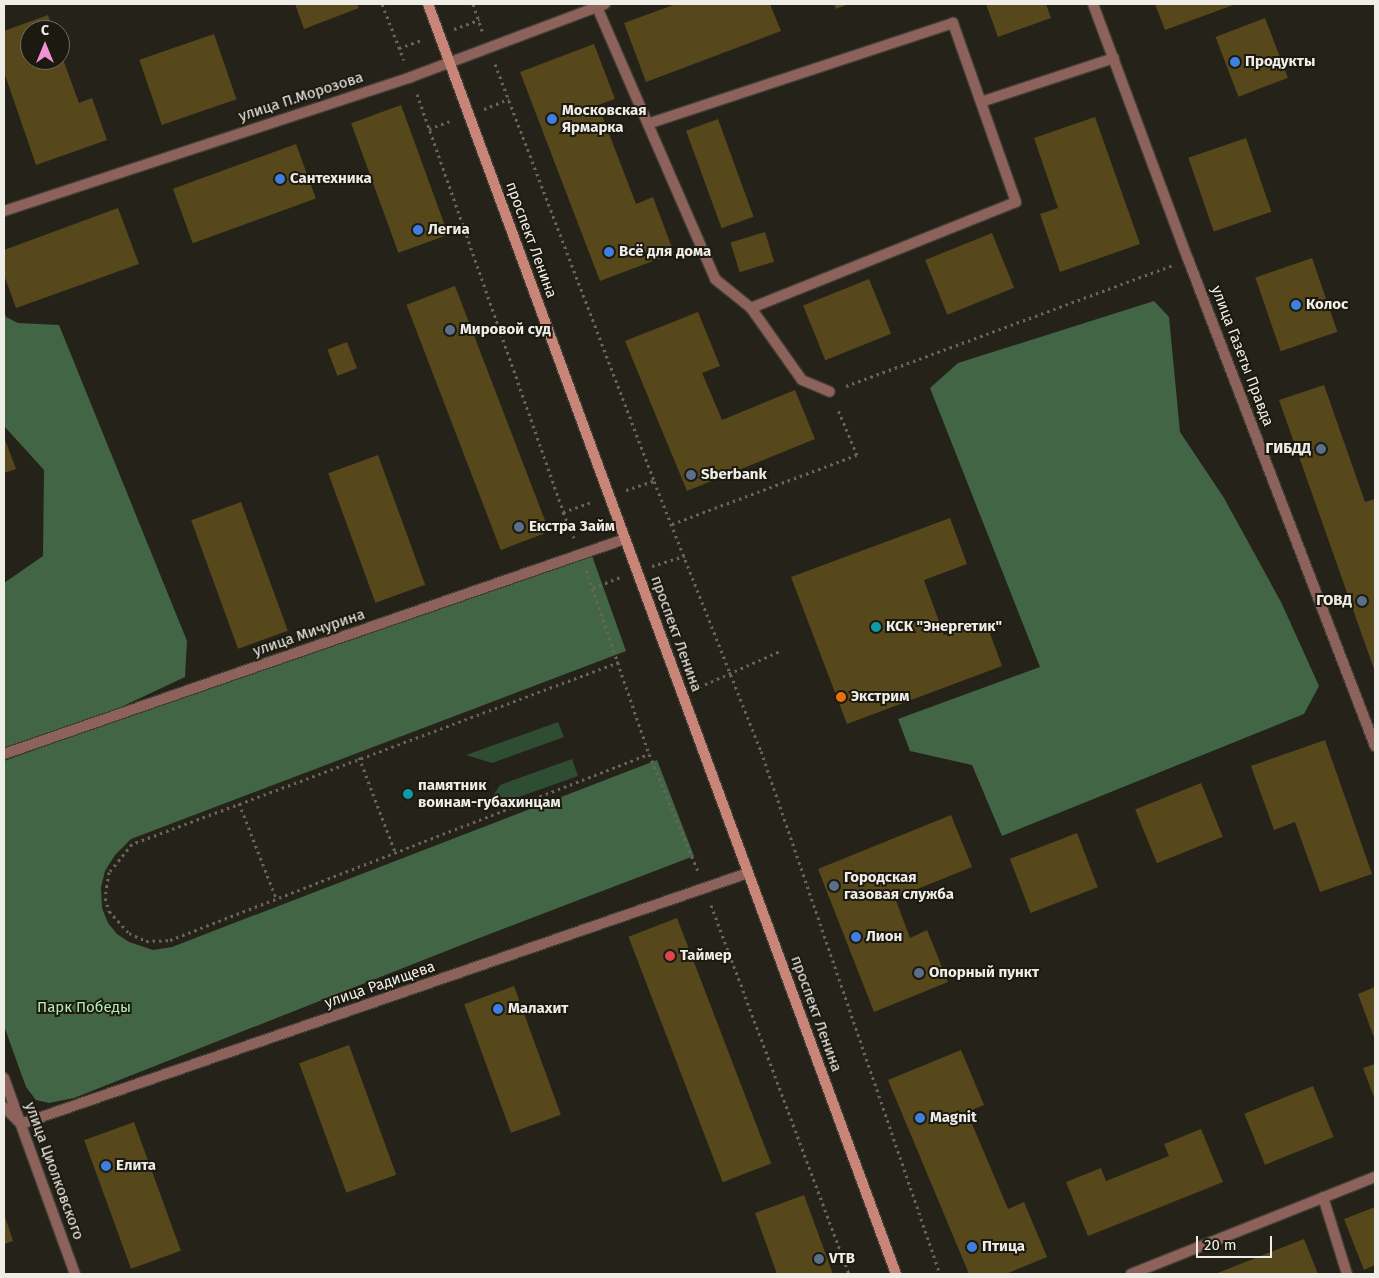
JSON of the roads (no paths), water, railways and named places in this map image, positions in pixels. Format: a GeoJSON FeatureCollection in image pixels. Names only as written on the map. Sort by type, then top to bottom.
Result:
{"type":"FeatureCollection","features":[{"type":"Feature","properties":{"kind":"main road","name":"проспект Ленина"},"geometry":{"type":"LineString","coordinates":[[428,4],[896,1274]]}},
{"type":"Feature","properties":{"kind":"street","name":"улица Газеты Правда"},"geometry":{"type":"LineString","coordinates":[[1094,4],[1188,259],[1375,746]]}},
{"type":"Feature","properties":{"kind":"street","name":"улица П.Морозова"},"geometry":{"type":"LineString","coordinates":[[4,209],[411,77],[599,5]]}},
{"type":"Feature","properties":{"kind":"street"},"geometry":{"type":"LineString","coordinates":[[599,5],[715,279],[751,308],[802,380],[830,392]]}},
{"type":"Feature","properties":{"kind":"street"},"geometry":{"type":"LineString","coordinates":[[648,124],[953,22],[1016,202],[751,308]]}},
{"type":"Feature","properties":{"kind":"street"},"geometry":{"type":"LineString","coordinates":[[981,102],[1114,58]]}},
{"type":"Feature","properties":{"kind":"street","name":"улица Мичурина"},"geometry":{"type":"LineString","coordinates":[[4,754],[625,539]]}},
{"type":"Feature","properties":{"kind":"street","name":"улица Радищева"},"geometry":{"type":"LineString","coordinates":[[21,1124],[748,873]]}},
{"type":"Feature","properties":{"kind":"street","name":"улица Циолковского"},"geometry":{"type":"LineString","coordinates":[[4,1078],[75,1274]]}},
{"type":"Feature","properties":{"kind":"street"},"geometry":{"type":"LineString","coordinates":[[4,1107],[21,1124]]}},
{"type":"Feature","properties":{"kind":"street"},"geometry":{"type":"LineString","coordinates":[[1131,1274],[1375,1177]]}},
{"type":"Feature","properties":{"kind":"street"},"geometry":{"type":"LineString","coordinates":[[1323,1197],[1347,1274]]}},
{"type":"Feature","properties":{"kind":"place","name":"Продукты"},"geometry":{"type":"Point","coordinates":[1235,62]}},
{"type":"Feature","properties":{"kind":"place","name":"Московская Ярмарка"},"geometry":{"type":"Point","coordinates":[552,119]}},
{"type":"Feature","properties":{"kind":"place","name":"Сантехника"},"geometry":{"type":"Point","coordinates":[280,179]}},
{"type":"Feature","properties":{"kind":"place","name":"Легиа"},"geometry":{"type":"Point","coordinates":[418,230]}},
{"type":"Feature","properties":{"kind":"place","name":"Всё для дома"},"geometry":{"type":"Point","coordinates":[609,252]}},
{"type":"Feature","properties":{"kind":"place","name":"Колос"},"geometry":{"type":"Point","coordinates":[1296,305]}},
{"type":"Feature","properties":{"kind":"place","name":"Мировой суд"},"geometry":{"type":"Point","coordinates":[450,330]}},
{"type":"Feature","properties":{"kind":"place","name":"ГИБДД"},"geometry":{"type":"Point","coordinates":[1321,449]}},
{"type":"Feature","properties":{"kind":"place","name":"Sberbank"},"geometry":{"type":"Point","coordinates":[691,475]}},
{"type":"Feature","properties":{"kind":"place","name":"Екстра Займ"},"geometry":{"type":"Point","coordinates":[519,527]}},
{"type":"Feature","properties":{"kind":"place","name":"ГОВД"},"geometry":{"type":"Point","coordinates":[1362,601]}},
{"type":"Feature","properties":{"kind":"place","name":"КСК \"Энергетик\""},"geometry":{"type":"Point","coordinates":[876,627]}},
{"type":"Feature","properties":{"kind":"place","name":"Экстрим"},"geometry":{"type":"Point","coordinates":[841,697]}},
{"type":"Feature","properties":{"kind":"place","name":"памятник воинам-губахинцам"},"geometry":{"type":"Point","coordinates":[408,794]}},
{"type":"Feature","properties":{"kind":"place","name":"Городская газовая служба"},"geometry":{"type":"Point","coordinates":[834,886]}},
{"type":"Feature","properties":{"kind":"place","name":"Лион"},"geometry":{"type":"Point","coordinates":[856,937]}},
{"type":"Feature","properties":{"kind":"place","name":"Таймер"},"geometry":{"type":"Point","coordinates":[670,956]}},
{"type":"Feature","properties":{"kind":"place","name":"Опорный пункт"},"geometry":{"type":"Point","coordinates":[919,973]}},
{"type":"Feature","properties":{"kind":"place","name":"Малахит"},"geometry":{"type":"Point","coordinates":[498,1009]}},
{"type":"Feature","properties":{"kind":"place","name":"Magnit"},"geometry":{"type":"Point","coordinates":[920,1118]}},
{"type":"Feature","properties":{"kind":"place","name":"Елита"},"geometry":{"type":"Point","coordinates":[106,1166]}},
{"type":"Feature","properties":{"kind":"place","name":"Птица"},"geometry":{"type":"Point","coordinates":[972,1247]}},
{"type":"Feature","properties":{"kind":"place","name":"VTB"},"geometry":{"type":"Point","coordinates":[819,1259]}},
{"type":"Feature","properties":{"kind":"park label","name":"Парк Победы"},"geometry":{"type":"Point","coordinates":[84,1008]}}]}
